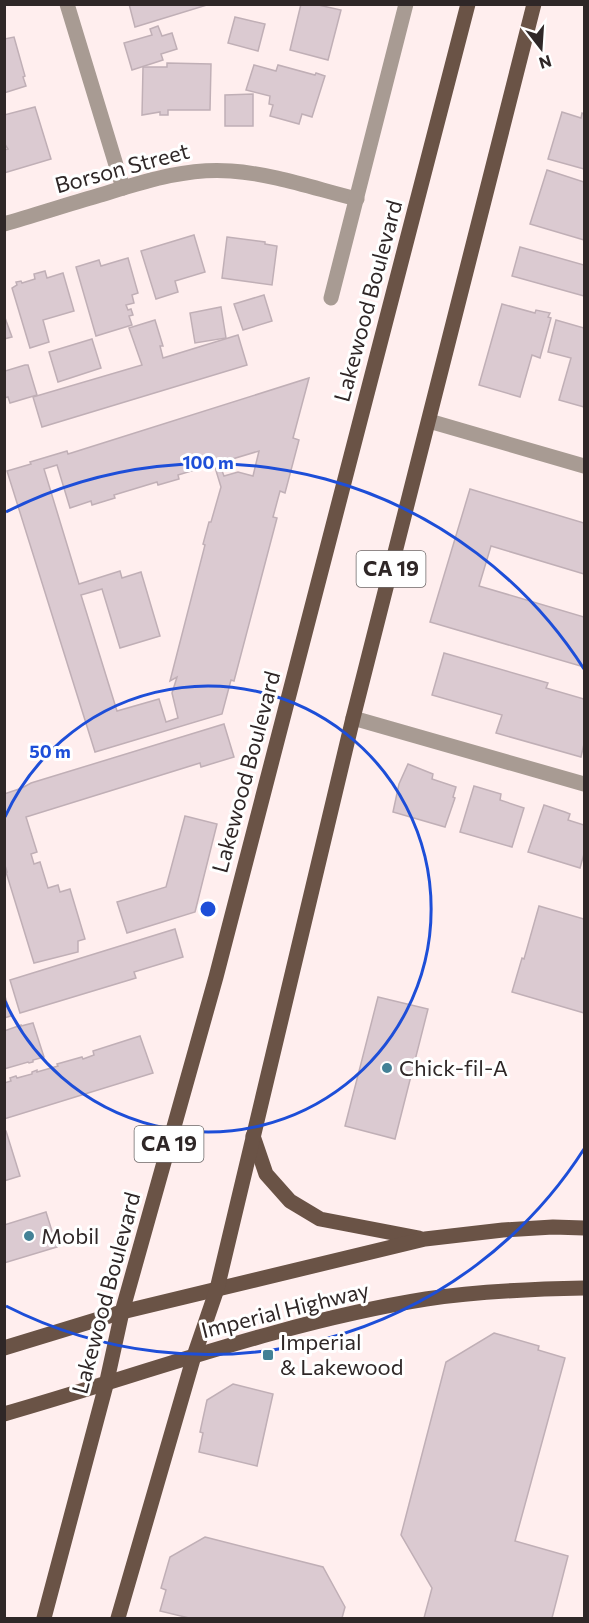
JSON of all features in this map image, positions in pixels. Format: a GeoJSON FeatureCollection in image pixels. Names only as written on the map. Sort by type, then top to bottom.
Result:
{"type":"FeatureCollection","features":[{"type":"Feature","properties":{"kind":"main road","name":"Lakewood Boulevard"},"geometry":{"type":"LineString","coordinates":[[44,1618],[106,1385],[122,1312],[216,977],[468,4]]}},
{"type":"Feature","properties":{"kind":"main road","name":"CA 19"},"geometry":{"type":"LineString","coordinates":[[118,1618],[194,1356],[217,1289],[353,718],[534,4]]}},
{"type":"Feature","properties":{"kind":"main road"},"geometry":{"type":"LineString","coordinates":[[253,1136],[266,1174],[286,1198],[320,1219],[425,1239]]}},
{"type":"Feature","properties":{"kind":"main road","name":"Imperial Highway"},"geometry":{"type":"LineString","coordinates":[[4,1348],[122,1312],[425,1239],[504,1230],[585,1228]]}},
{"type":"Feature","properties":{"kind":"main road","name":"Imperial Highway"},"geometry":{"type":"LineString","coordinates":[[4,1414],[301,1325],[424,1300],[496,1291],[585,1288]]}},
{"type":"Feature","properties":{"kind":"street"},"geometry":{"type":"LineString","coordinates":[[67,4],[123,188]]}},
{"type":"Feature","properties":{"kind":"street","name":"Lakewood Boulevard"},"geometry":{"type":"LineString","coordinates":[[331,298],[406,4]]}},
{"type":"Feature","properties":{"kind":"street","name":"Borson Street"},"geometry":{"type":"LineString","coordinates":[[4,224],[123,188],[178,174],[205,170],[261,175],[357,199]]}},
{"type":"Feature","properties":{"kind":"street"},"geometry":{"type":"LineString","coordinates":[[429,421],[585,466]]}},
{"type":"Feature","properties":{"kind":"street"},"geometry":{"type":"LineString","coordinates":[[353,718],[585,784]]}},
{"type":"Feature","properties":{"kind":"building"},"geometry":{"type":"Polygon","coordinates":[[[129,4],[207,4],[207,5],[135,27],[129,4]]]}},
{"type":"Feature","properties":{"kind":"building"},"geometry":{"type":"Polygon","coordinates":[[[301,4],[314,4],[341,10],[328,60],[290,50],[301,4]]]}},
{"type":"Feature","properties":{"kind":"building"},"geometry":{"type":"Polygon","coordinates":[[[235,17],[265,24],[258,51],[228,43],[235,17]]]}},
{"type":"Feature","properties":{"kind":"building"},"geometry":{"type":"Polygon","coordinates":[[[158,26],[162,36],[172,33],[177,49],[161,54],[163,60],[132,70],[124,43],[152,35],[150,29],[158,26]]]}},
{"type":"Feature","properties":{"kind":"building"},"geometry":{"type":"Polygon","coordinates":[[[14,37],[26,86],[4,93],[4,39],[14,37]]]}},
{"type":"Feature","properties":{"kind":"building"},"geometry":{"type":"Polygon","coordinates":[[[167,63],[211,64],[210,110],[168,110],[168,115],[160,115],[160,112],[142,115],[143,67],[167,67],[167,63]]]}},
{"type":"Feature","properties":{"kind":"building"},"geometry":{"type":"Polygon","coordinates":[[[254,65],[276,71],[278,65],[325,76],[312,117],[302,114],[299,124],[270,116],[273,105],[269,104],[270,96],[246,90],[254,65]]]}},
{"type":"Feature","properties":{"kind":"building"},"geometry":{"type":"Polygon","coordinates":[[[253,94],[253,126],[225,126],[225,95],[253,94]]]}},
{"type":"Feature","properties":{"kind":"building"},"geometry":{"type":"Polygon","coordinates":[[[35,107],[51,159],[4,173],[4,150],[8,149],[4,143],[4,115],[35,107]]]}},
{"type":"Feature","properties":{"kind":"building"},"geometry":{"type":"Polygon","coordinates":[[[562,112],[581,118],[582,113],[584,114],[584,169],[548,159],[562,112]]]}},
{"type":"Feature","properties":{"kind":"building"},"geometry":{"type":"Polygon","coordinates":[[[547,170],[584,182],[584,240],[530,224],[547,170]]]}},
{"type":"Feature","properties":{"kind":"building"},"geometry":{"type":"Polygon","coordinates":[[[194,235],[205,272],[175,281],[178,292],[156,299],[141,251],[194,235]]]}},
{"type":"Feature","properties":{"kind":"building"},"geometry":{"type":"Polygon","coordinates":[[[227,237],[265,242],[265,244],[277,246],[272,285],[222,278],[227,237]]]}},
{"type":"Feature","properties":{"kind":"building"},"geometry":{"type":"Polygon","coordinates":[[[520,247],[584,265],[584,296],[512,276],[520,247]]]}},
{"type":"Feature","properties":{"kind":"building"},"geometry":{"type":"Polygon","coordinates":[[[128,258],[138,293],[132,295],[134,303],[126,305],[128,310],[131,309],[133,315],[129,316],[132,325],[96,336],[76,267],[99,260],[101,266],[128,258]]]}},
{"type":"Feature","properties":{"kind":"building"},"geometry":{"type":"Polygon","coordinates":[[[45,271],[47,278],[63,273],[74,311],[43,320],[49,342],[30,348],[12,288],[17,285],[16,282],[21,281],[22,283],[35,279],[34,274],[45,271]]]}},
{"type":"Feature","properties":{"kind":"building"},"geometry":{"type":"Polygon","coordinates":[[[264,295],[272,321],[243,330],[234,304],[264,295]]]}},
{"type":"Feature","properties":{"kind":"building"},"geometry":{"type":"Polygon","coordinates":[[[502,304],[535,313],[536,310],[550,313],[548,317],[551,318],[540,358],[532,355],[520,397],[479,385],[502,304]]]}},
{"type":"Feature","properties":{"kind":"building"},"geometry":{"type":"Polygon","coordinates":[[[221,307],[226,338],[195,343],[190,313],[221,307]]]}},
{"type":"Feature","properties":{"kind":"building"},"geometry":{"type":"Polygon","coordinates":[[[4,315],[12,337],[4,339],[4,315]]]}},
{"type":"Feature","properties":{"kind":"building"},"geometry":{"type":"Polygon","coordinates":[[[155,320],[163,346],[160,346],[163,358],[238,335],[247,365],[42,427],[33,397],[142,365],[129,328],[155,320]]]}},
{"type":"Feature","properties":{"kind":"building"},"geometry":{"type":"Polygon","coordinates":[[[556,320],[584,328],[584,407],[559,400],[571,358],[548,352],[556,320]]]}},
{"type":"Feature","properties":{"kind":"building"},"geometry":{"type":"Polygon","coordinates":[[[92,339],[101,368],[58,382],[49,352],[92,339]]]}},
{"type":"Feature","properties":{"kind":"building"},"geometry":{"type":"Polygon","coordinates":[[[28,365],[37,395],[10,403],[8,397],[4,398],[5,371],[28,365]]]}},
{"type":"Feature","properties":{"kind":"building"},"geometry":{"type":"Polygon","coordinates":[[[309,378],[293,438],[299,440],[285,493],[280,491],[273,517],[277,518],[234,681],[231,680],[222,714],[95,752],[7,471],[67,451],[68,454],[309,378]],[[259,451],[219,463],[224,476],[238,472],[253,476],[259,451]],[[214,464],[178,475],[179,479],[158,485],[157,482],[114,495],[115,498],[92,505],[91,501],[70,508],[57,465],[44,469],[79,584],[120,571],[122,578],[141,572],[160,636],[120,648],[102,589],[81,595],[117,711],[159,699],[166,722],[178,718],[172,693],[177,677],[170,681],[205,545],[203,544],[221,487],[214,464]]]}},
{"type":"Feature","properties":{"kind":"building"},"geometry":{"type":"Polygon","coordinates":[[[470,489],[584,523],[584,574],[491,546],[479,586],[584,617],[584,667],[430,622],[470,489]]]}},
{"type":"Feature","properties":{"kind":"building"},"geometry":{"type":"Polygon","coordinates":[[[444,653],[548,683],[546,688],[584,699],[584,744],[581,757],[496,733],[502,715],[432,695],[444,653]]]}},
{"type":"Feature","properties":{"kind":"building"},"geometry":{"type":"Polygon","coordinates":[[[224,724],[234,757],[201,767],[200,763],[26,817],[37,852],[31,854],[34,864],[40,862],[48,888],[58,885],[60,892],[70,889],[85,939],[78,941],[78,952],[34,963],[4,862],[4,794],[31,783],[224,724]]]}},
{"type":"Feature","properties":{"kind":"building"},"geometry":{"type":"Polygon","coordinates":[[[408,764],[433,774],[432,779],[456,787],[453,797],[455,798],[445,827],[393,812],[399,784],[408,764]]]}},
{"type":"Feature","properties":{"kind":"building"},"geometry":{"type":"Polygon","coordinates":[[[474,786],[501,794],[500,800],[524,808],[512,847],[460,832],[474,786]]]}},
{"type":"Feature","properties":{"kind":"building"},"geometry":{"type":"Polygon","coordinates":[[[544,805],[570,814],[568,820],[584,825],[584,854],[580,868],[528,852],[544,805]]]}},
{"type":"Feature","properties":{"kind":"building"},"geometry":{"type":"Polygon","coordinates":[[[185,816],[217,824],[195,912],[127,933],[117,902],[166,887],[185,816]]]}},
{"type":"Feature","properties":{"kind":"building"},"geometry":{"type":"Polygon","coordinates":[[[539,906],[584,919],[584,1013],[512,992],[539,906]]]}},
{"type":"Feature","properties":{"kind":"building"},"geometry":{"type":"Polygon","coordinates":[[[175,929],[183,957],[134,972],[136,978],[20,1013],[10,980],[175,929]]]}},
{"type":"Feature","properties":{"kind":"building"},"geometry":{"type":"Polygon","coordinates":[[[4,993],[11,1016],[4,1018],[4,993]]]}},
{"type":"Feature","properties":{"kind":"building","name":"Chick-fil-A"},"geometry":{"type":"Polygon","coordinates":[[[378,997],[428,1009],[395,1139],[345,1126],[378,997]]]}},
{"type":"Feature","properties":{"kind":"building"},"geometry":{"type":"Polygon","coordinates":[[[33,1023],[44,1057],[4,1069],[4,1031],[33,1023]]]}},
{"type":"Feature","properties":{"kind":"building"},"geometry":{"type":"Polygon","coordinates":[[[140,1036],[153,1073],[4,1119],[4,1083],[11,1081],[10,1078],[32,1074],[37,1070],[37,1072],[82,1057],[83,1059],[94,1055],[93,1051],[140,1036]]]}},
{"type":"Feature","properties":{"kind":"building"},"geometry":{"type":"Polygon","coordinates":[[[4,1131],[6,1131],[20,1176],[4,1181],[4,1131]]]}},
{"type":"Feature","properties":{"kind":"building","name":"Mobil"},"geometry":{"type":"Polygon","coordinates":[[[46,1212],[57,1247],[4,1263],[4,1225],[46,1212]]]}},
{"type":"Feature","properties":{"kind":"building"},"geometry":{"type":"Polygon","coordinates":[[[494,1333],[539,1346],[538,1350],[565,1358],[515,1541],[568,1556],[552,1618],[424,1618],[432,1588],[401,1535],[446,1362],[494,1333]]]}},
{"type":"Feature","properties":{"kind":"building"},"geometry":{"type":"Polygon","coordinates":[[[233,1384],[273,1394],[257,1466],[199,1452],[203,1433],[200,1432],[207,1400],[233,1384]]]}},
{"type":"Feature","properties":{"kind":"building"},"geometry":{"type":"Polygon","coordinates":[[[205,1537],[323,1567],[345,1607],[342,1618],[189,1618],[160,1611],[166,1590],[161,1588],[170,1557],[205,1537]]]}},
{"type":"Feature","properties":{"kind":"place","name":"Chick-fil-A"},"geometry":{"type":"Point","coordinates":[387,1068]}},
{"type":"Feature","properties":{"kind":"place","name":"Mobil"},"geometry":{"type":"Point","coordinates":[29,1236]}},
{"type":"Feature","properties":{"kind":"place","name":"Imperial & Lakewood"},"geometry":{"type":"Point","coordinates":[268,1355]}}]}
